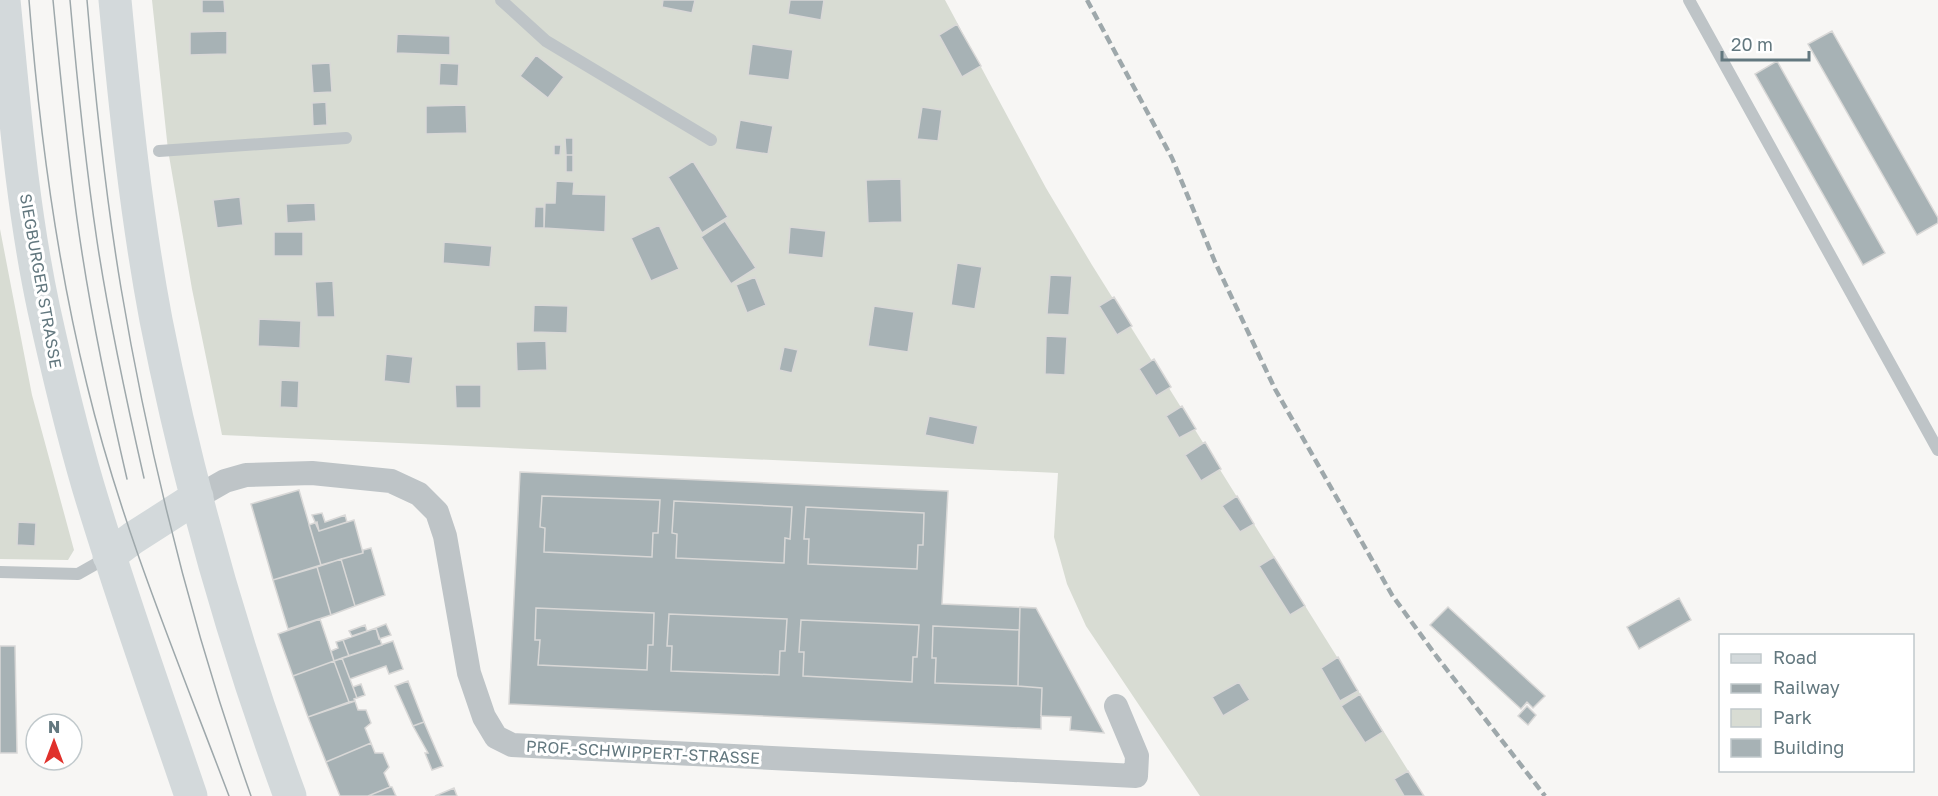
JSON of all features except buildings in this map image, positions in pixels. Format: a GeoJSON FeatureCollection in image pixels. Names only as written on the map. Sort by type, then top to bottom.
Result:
{"type":"FeatureCollection","features":[{"type":"Feature","properties":{"kind":"main road","name":"SIEGBURGER STRASSE"},"geometry":{"type":"LineString","coordinates":[[4,0],[27,212],[43,307],[64,397],[87,484],[191,796]]}},
{"type":"Feature","properties":{"kind":"main road"},"geometry":{"type":"LineString","coordinates":[[115,0],[127,123],[147,269],[185,454],[224,599],[263,723],[290,796]]}},
{"type":"Feature","properties":{"kind":"main road"},"geometry":{"type":"LineString","coordinates":[[110,556],[133,538],[196,497]]}},
{"type":"Feature","properties":{"kind":"street","name":"PROF.-SCHWIPPERT-STRASSE"},"geometry":{"type":"LineString","coordinates":[[196,497],[225,481],[246,475],[312,473],[391,481],[419,494],[437,512],[445,536],[469,673],[484,717],[496,737],[512,745],[1136,776],[1137,756],[1116,706]]}},
{"type":"Feature","properties":{"kind":"lane"},"geometry":{"type":"LineString","coordinates":[[501,0],[546,41],[711,140]]}},
{"type":"Feature","properties":{"kind":"lane"},"geometry":{"type":"LineString","coordinates":[[1689,0],[1938,450]]}},
{"type":"Feature","properties":{"kind":"lane"},"geometry":{"type":"LineString","coordinates":[[159,151],[346,138]]}},
{"type":"Feature","properties":{"kind":"lane"},"geometry":{"type":"LineString","coordinates":[[0,572],[78,574],[110,556]]}},
{"type":"Feature","properties":{"kind":"green space"},"geometry":{"type":"Polygon","coordinates":[[[152,0],[945,0],[1046,188],[1092,265],[1424,796],[1200,796],[1086,626],[1067,584],[1054,537],[1058,473],[222,435],[192,289],[168,150],[152,0]]]}},
{"type":"Feature","properties":{"kind":"green space"},"geometry":{"type":"Polygon","coordinates":[[[0,229],[32,395],[74,550],[68,560],[0,559],[0,229]]]}},
{"type":"Feature","properties":{"kind":"tram line"},"geometry":{"type":"LineString","coordinates":[[29,0],[50,194],[66,290],[87,385],[116,490],[133,541],[229,796]]}},
{"type":"Feature","properties":{"kind":"tram line"},"geometry":{"type":"LineString","coordinates":[[53,0],[73,192],[82,252],[99,349],[127,479]]}},
{"type":"Feature","properties":{"kind":"tram line"},"geometry":{"type":"LineString","coordinates":[[70,0],[97,241],[118,360],[144,478]]}},
{"type":"Feature","properties":{"kind":"tram line"},"geometry":{"type":"LineString","coordinates":[[87,0],[110,216],[145,417],[192,608],[251,796]]}},
{"type":"Feature","properties":{"kind":"railway"},"geometry":{"type":"LineString","coordinates":[[1087,0],[1172,158],[1215,262],[1275,389],[1392,595],[1545,796]]}}]}
